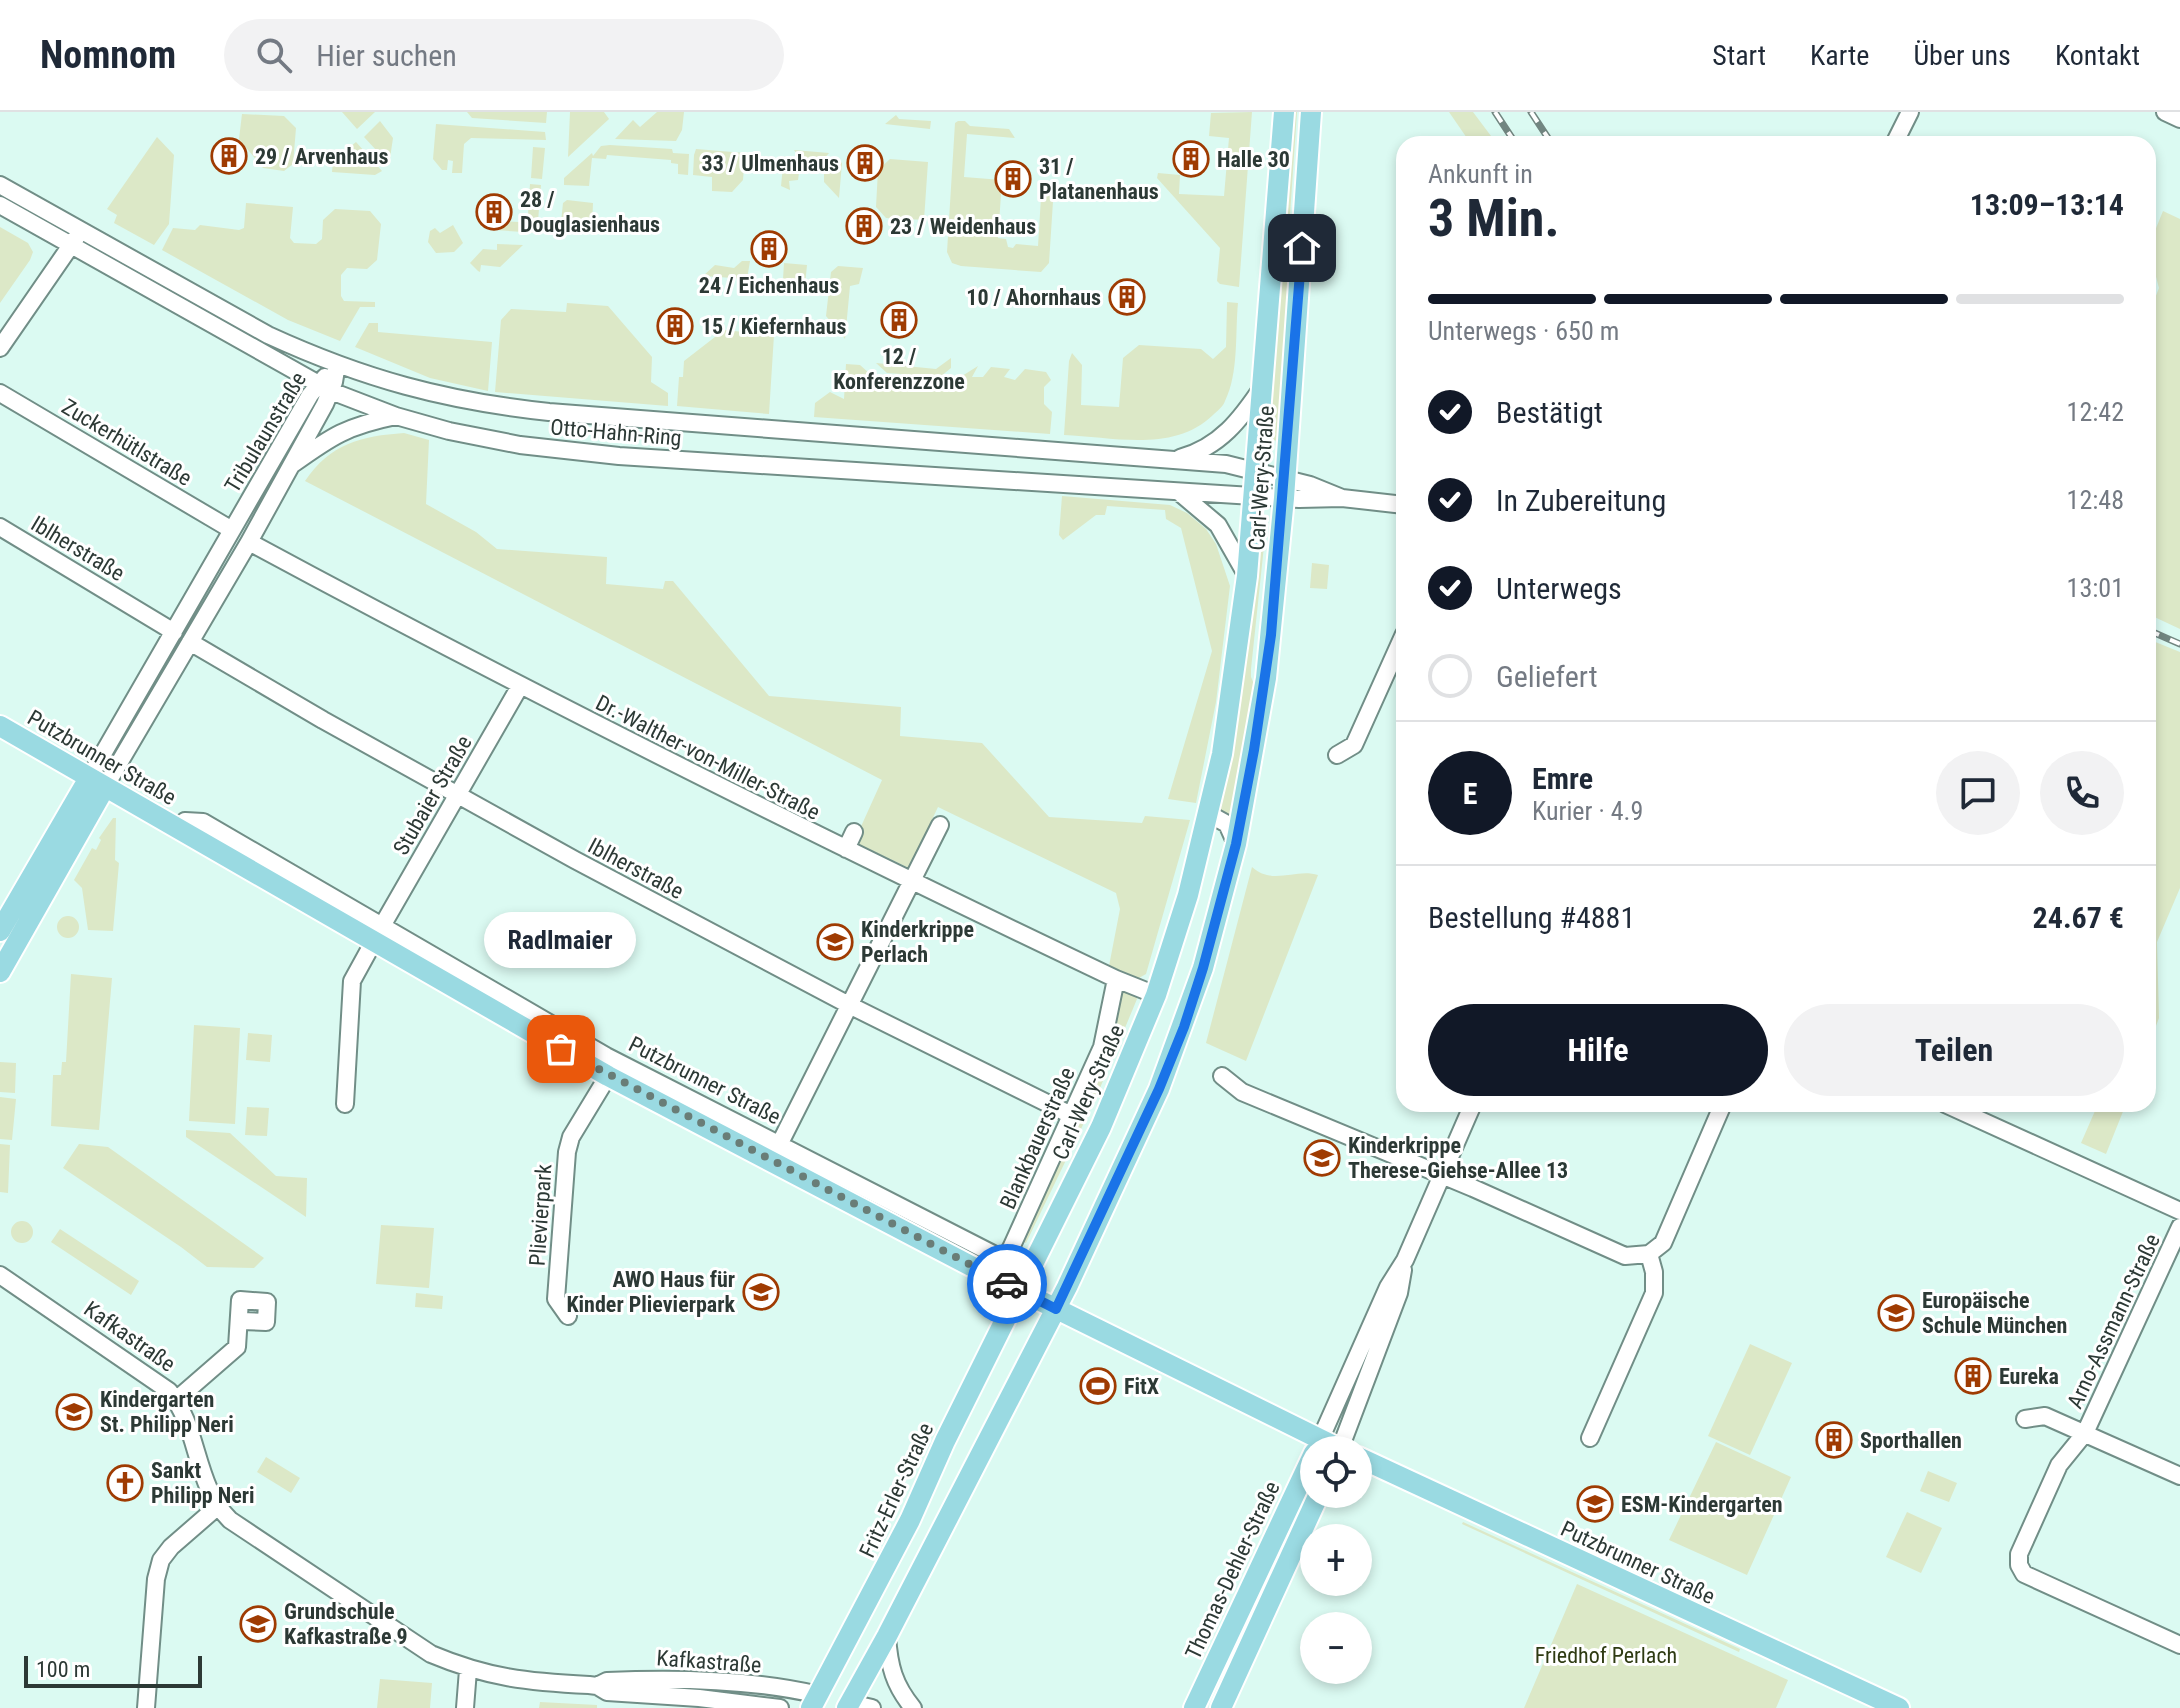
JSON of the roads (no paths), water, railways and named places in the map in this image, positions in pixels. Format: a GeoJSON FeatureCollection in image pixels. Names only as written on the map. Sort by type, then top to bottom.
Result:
{"type":"FeatureCollection","features":[{"type":"Feature","properties":{"kind":"main road","name":"Carl-Wery-Straße"},"geometry":{"type":"LineString","coordinates":[[1021,1291],[1101,1127],[1156,995],[1188,895],[1209,814],[1232,694],[1247,576],[1284,112]]}},
{"type":"Feature","properties":{"kind":"main road","name":"Carl-Wery-Straße"},"geometry":{"type":"LineString","coordinates":[[1056,1309],[1131,1151],[1184,1027],[1236,844],[1266,678],[1284,488],[1311,112]]}},
{"type":"Feature","properties":{"kind":"main road","name":"Putzbrunner Straße"},"geometry":{"type":"LineString","coordinates":[[0,726],[180,829],[378,934],[608,1076],[965,1252],[1021,1291],[1300,1439]]}},
{"type":"Feature","properties":{"kind":"main road"},"geometry":{"type":"LineString","coordinates":[[0,931],[97,783]]}},
{"type":"Feature","properties":{"kind":"main road"},"geometry":{"type":"LineString","coordinates":[[0,972],[97,783]]}},
{"type":"Feature","properties":{"kind":"main road"},"geometry":{"type":"LineString","coordinates":[[1101,1127],[1110,1122],[1122,1123],[1129,1129],[1131,1151]]}},
{"type":"Feature","properties":{"kind":"main road","name":"Fritz-Erler-Straße"},"geometry":{"type":"LineString","coordinates":[[815,1702],[910,1520],[945,1441],[1021,1291]]}},
{"type":"Feature","properties":{"kind":"main road"},"geometry":{"type":"LineString","coordinates":[[815,1702],[848,1705],[887,1636],[1056,1309]]}},
{"type":"Feature","properties":{"kind":"main road","name":"Putzbrunner Straße"},"geometry":{"type":"LineString","coordinates":[[1372,1463],[1899,1708]]}},
{"type":"Feature","properties":{"kind":"main road","name":"Thomas-Dehler-Straße"},"geometry":{"type":"LineString","coordinates":[[1194,1708],[1300,1481]]}},
{"type":"Feature","properties":{"kind":"main road"},"geometry":{"type":"LineString","coordinates":[[1221,1708],[1313,1508]]}},
{"type":"Feature","properties":{"kind":"street"},"geometry":{"type":"LineString","coordinates":[[1898,136],[1910,112]]}},
{"type":"Feature","properties":{"kind":"street"},"geometry":{"type":"LineString","coordinates":[[2165,112],[2180,119]]}},
{"type":"Feature","properties":{"kind":"street","name":"Otto-Hahn-Ring"},"geometry":{"type":"LineString","coordinates":[[0,185],[268,335],[308,354],[429,394],[488,406],[1226,464],[1256,470],[1284,488]]}},
{"type":"Feature","properties":{"kind":"street","name":"Otto-Hahn-Ring"},"geometry":{"type":"LineString","coordinates":[[0,205],[324,388],[396,416],[487,439],[567,451],[803,469],[1253,496],[1284,488]]}},
{"type":"Feature","properties":{"kind":"street"},"geometry":{"type":"LineString","coordinates":[[0,348],[81,230]]}},
{"type":"Feature","properties":{"kind":"street","name":"Tribulaunstraße"},"geometry":{"type":"LineString","coordinates":[[97,783],[190,642],[249,542],[337,364]]}},
{"type":"Feature","properties":{"kind":"street"},"geometry":{"type":"LineString","coordinates":[[1171,460],[1195,454],[1218,440],[1242,416],[1264,385]]}},
{"type":"Feature","properties":{"kind":"street","name":"Tribulaunstraße"},"geometry":{"type":"LineString","coordinates":[[97,783],[174,632],[232,530],[324,388]]}},
{"type":"Feature","properties":{"kind":"street","name":"Zuckerhütlstraße"},"geometry":{"type":"LineString","coordinates":[[0,393],[232,530]]}},
{"type":"Feature","properties":{"kind":"street"},"geometry":{"type":"LineString","coordinates":[[288,467],[328,438],[349,428],[396,416]]}},
{"type":"Feature","properties":{"kind":"street"},"geometry":{"type":"LineString","coordinates":[[1284,488],[1325,489],[1342,498],[1396,504]]}},
{"type":"Feature","properties":{"kind":"street"},"geometry":{"type":"LineString","coordinates":[[1179,492],[1218,525],[1247,576]]}},
{"type":"Feature","properties":{"kind":"street","name":"Iblherstraße"},"geometry":{"type":"LineString","coordinates":[[0,527],[174,632]]}},
{"type":"Feature","properties":{"kind":"street","name":"Dr.-Walther-von-Miller-Straße"},"geometry":{"type":"LineString","coordinates":[[249,542],[520,686],[910,881],[1156,995]]}},
{"type":"Feature","properties":{"kind":"street","name":"Iblherstraße"},"geometry":{"type":"LineString","coordinates":[[190,642],[458,795],[849,1005],[1071,1115]]}},
{"type":"Feature","properties":{"kind":"street"},"geometry":{"type":"LineString","coordinates":[[1337,755],[1354,745],[1396,652]]}},
{"type":"Feature","properties":{"kind":"street","name":"Stubaier Straße"},"geometry":{"type":"LineString","coordinates":[[345,1104],[352,981],[520,686]]}},
{"type":"Feature","properties":{"kind":"street"},"geometry":{"type":"LineString","coordinates":[[1209,814],[1227,824],[1236,844]]}},
{"type":"Feature","properties":{"kind":"street"},"geometry":{"type":"LineString","coordinates":[[779,1145],[940,825]]}},
{"type":"Feature","properties":{"kind":"street"},"geometry":{"type":"LineString","coordinates":[[846,849],[854,832]]}},
{"type":"Feature","properties":{"kind":"street","name":"Putzbrunner Straße"},"geometry":{"type":"LineString","coordinates":[[378,934],[779,1145],[965,1252],[994,1256]]}},
{"type":"Feature","properties":{"kind":"street","name":"Blankbauerstraße"},"geometry":{"type":"LineString","coordinates":[[994,1256],[1003,1257],[1011,1248],[1102,1047],[1116,979]]}},
{"type":"Feature","properties":{"kind":"street","name":"Plievierpark"},"geometry":{"type":"LineString","coordinates":[[568,1316],[556,1299],[567,1152],[571,1137],[608,1076]]}},
{"type":"Feature","properties":{"kind":"street"},"geometry":{"type":"LineString","coordinates":[[1222,1076],[1242,1092],[1442,1175],[1625,1256],[1649,1254],[1657,1250],[1666,1238],[1720,1112]]}},
{"type":"Feature","properties":{"kind":"street"},"geometry":{"type":"LineString","coordinates":[[1321,1436],[1388,1287],[1405,1260],[1470,1112]]}},
{"type":"Feature","properties":{"kind":"street"},"geometry":{"type":"LineString","coordinates":[[1963,1112],[2180,1211]]}},
{"type":"Feature","properties":{"kind":"street","name":"Arno-Assmann-Straße"},"geometry":{"type":"LineString","coordinates":[[2180,1227],[2085,1433],[2059,1465],[2019,1554],[2019,1565],[2024,1574],[2180,1645]]}},
{"type":"Feature","properties":{"kind":"street"},"geometry":{"type":"LineString","coordinates":[[1590,1438],[1654,1293],[1654,1272],[1649,1254]]}},
{"type":"Feature","properties":{"kind":"street"},"geometry":{"type":"LineString","coordinates":[[1346,1436],[1399,1293],[1405,1260]]}},
{"type":"Feature","properties":{"kind":"street","name":"Kafkastraße"},"geometry":{"type":"LineString","coordinates":[[0,1275],[160,1383],[176,1400],[217,1507],[237,1526],[431,1654],[468,1670],[531,1682],[597,1686],[607,1692],[699,1698],[780,1708]]}},
{"type":"Feature","properties":{"kind":"street"},"geometry":{"type":"LineString","coordinates":[[176,1400],[235,1351],[241,1321]]}},
{"type":"Feature","properties":{"kind":"street"},"geometry":{"type":"LineString","coordinates":[[2025,1419],[2045,1416],[2180,1476]]}},
{"type":"Feature","properties":{"kind":"street"},"geometry":{"type":"LineString","coordinates":[[146,1708],[156,1579],[161,1560],[217,1507]]}},
{"type":"Feature","properties":{"kind":"street"},"geometry":{"type":"LineString","coordinates":[[887,1636],[892,1675],[913,1708]]}},
{"type":"Feature","properties":{"kind":"street"},"geometry":{"type":"LineString","coordinates":[[465,1708],[468,1670]]}},
{"type":"Feature","properties":{"kind":"street","name":"Kafkastraße"},"geometry":{"type":"LineString","coordinates":[[597,1686],[607,1681],[677,1679],[798,1690],[815,1702]]}},
{"type":"Feature","properties":{"kind":"street"},"geometry":{"type":"LineString","coordinates":[[848,1705],[872,1708]]}},
{"type":"Feature","properties":{"kind":"railway"},"geometry":{"type":"LineString","coordinates":[[1495,112],[1511,136]]}},
{"type":"Feature","properties":{"kind":"railway"},"geometry":{"type":"LineString","coordinates":[[1531,112],[1547,136]]}},
{"type":"Feature","properties":{"kind":"railway"},"geometry":{"type":"LineString","coordinates":[[2156,634],[2180,644]]}},
{"type":"Feature","properties":{"kind":"place","name":"29 / Arvenhaus"},"geometry":{"type":"Point","coordinates":[229,156]}},
{"type":"Feature","properties":{"kind":"place","name":"Halle 30"},"geometry":{"type":"Point","coordinates":[1191,159]}},
{"type":"Feature","properties":{"kind":"place","name":"33 / Ulmenhaus"},"geometry":{"type":"Point","coordinates":[865,163]}},
{"type":"Feature","properties":{"kind":"place","name":"31 / Platanenhaus"},"geometry":{"type":"Point","coordinates":[1013,179]}},
{"type":"Feature","properties":{"kind":"place","name":"28 / Douglasienhaus"},"geometry":{"type":"Point","coordinates":[494,212]}},
{"type":"Feature","properties":{"kind":"place","name":"23 / Weidenhaus"},"geometry":{"type":"Point","coordinates":[864,226]}},
{"type":"Feature","properties":{"kind":"place","name":"24 / Eichenhaus"},"geometry":{"type":"Point","coordinates":[769,249]}},
{"type":"Feature","properties":{"kind":"place","name":"10 / Ahornhaus"},"geometry":{"type":"Point","coordinates":[1127,297]}},
{"type":"Feature","properties":{"kind":"place","name":"12 / Konferenzzone"},"geometry":{"type":"Point","coordinates":[899,320]}},
{"type":"Feature","properties":{"kind":"place","name":"15 / Kiefernhaus"},"geometry":{"type":"Point","coordinates":[675,326]}},
{"type":"Feature","properties":{"kind":"place","name":"Kinderkrippe Perlach"},"geometry":{"type":"Point","coordinates":[835,942]}},
{"type":"Feature","properties":{"kind":"place","name":"Radlmaier"},"geometry":{"type":"Point","coordinates":[561,1049]}},
{"type":"Feature","properties":{"kind":"place","name":"Kinderkrippe Therese-Giehse-Allee 13"},"geometry":{"type":"Point","coordinates":[1322,1158]}},
{"type":"Feature","properties":{"kind":"place","name":"AWO Haus für Kinder Plievierpark"},"geometry":{"type":"Point","coordinates":[761,1292]}},
{"type":"Feature","properties":{"kind":"place","name":"Europäische Schule München"},"geometry":{"type":"Point","coordinates":[1896,1313]}},
{"type":"Feature","properties":{"kind":"place","name":"Eureka"},"geometry":{"type":"Point","coordinates":[1973,1376]}},
{"type":"Feature","properties":{"kind":"place","name":"FitX"},"geometry":{"type":"Point","coordinates":[1098,1386]}},
{"type":"Feature","properties":{"kind":"place","name":"Kindergarten St. Philipp Neri"},"geometry":{"type":"Point","coordinates":[74,1412]}},
{"type":"Feature","properties":{"kind":"place","name":"Sporthallen"},"geometry":{"type":"Point","coordinates":[1834,1440]}},
{"type":"Feature","properties":{"kind":"place","name":"Sankt Philipp Neri"},"geometry":{"type":"Point","coordinates":[125,1483]}},
{"type":"Feature","properties":{"kind":"place","name":"ESM-Kindergarten"},"geometry":{"type":"Point","coordinates":[1595,1504]}},
{"type":"Feature","properties":{"kind":"place","name":"Grundschule Kafkastraße 9"},"geometry":{"type":"Point","coordinates":[258,1624]}},
{"type":"Feature","properties":{"kind":"park label","name":"Friedhof Perlach"},"geometry":{"type":"Point","coordinates":[1606,1655]}}]}
